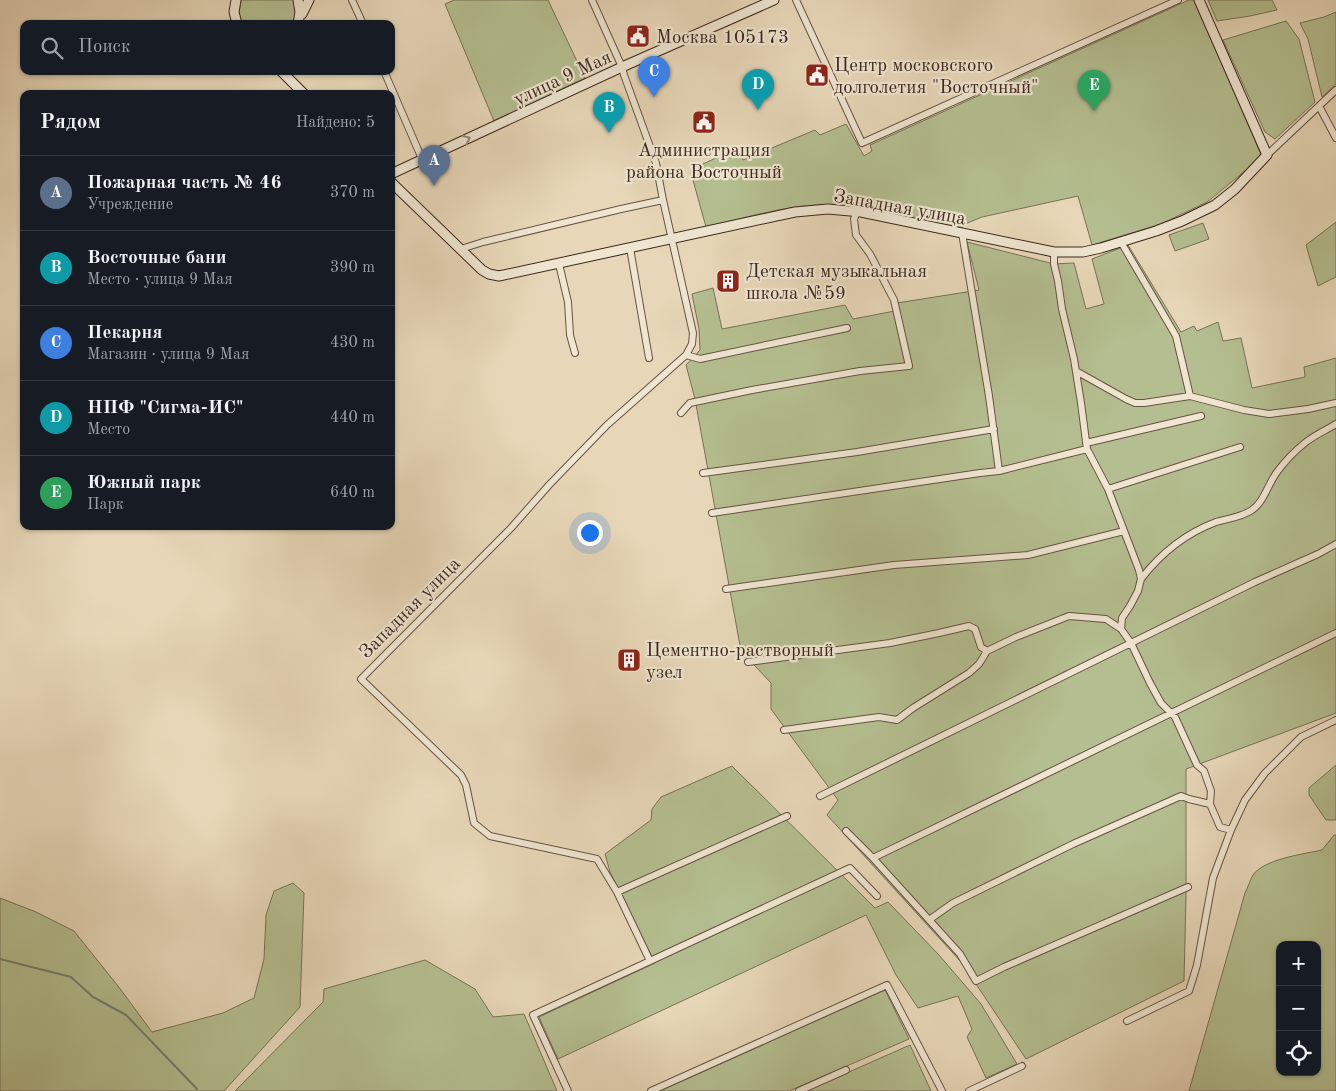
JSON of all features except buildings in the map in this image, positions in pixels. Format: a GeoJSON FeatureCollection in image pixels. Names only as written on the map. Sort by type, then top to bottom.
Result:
{"type":"FeatureCollection","features":[{"type":"Feature","properties":{"kind":"street"},"geometry":{"type":"LineString","coordinates":[[235,20],[234,12],[236,0]]}},
{"type":"Feature","properties":{"kind":"street"},"geometry":{"type":"LineString","coordinates":[[299,20],[309,0]]}},
{"type":"Feature","properties":{"kind":"street"},"geometry":{"type":"LineString","coordinates":[[352,0],[361,20]]}},
{"type":"Feature","properties":{"kind":"street"},"geometry":{"type":"LineString","coordinates":[[592,0],[622,67],[656,163],[692,333],[692,344],[686,355],[700,359],[847,328]]}},
{"type":"Feature","properties":{"kind":"street","name":"улица 9 Мая"},"geometry":{"type":"LineString","coordinates":[[395,172],[622,67],[774,0]]}},
{"type":"Feature","properties":{"kind":"street"},"geometry":{"type":"LineString","coordinates":[[796,0],[862,142],[1178,0]]}},
{"type":"Feature","properties":{"kind":"street"},"geometry":{"type":"LineString","coordinates":[[1199,0],[1267,155],[1336,90]]}},
{"type":"Feature","properties":{"kind":"street"},"geometry":{"type":"LineString","coordinates":[[299,1],[299,20]]}},
{"type":"Feature","properties":{"kind":"street"},"geometry":{"type":"LineString","coordinates":[[285,75],[300,90]]}},
{"type":"Feature","properties":{"kind":"street"},"geometry":{"type":"LineString","coordinates":[[386,75],[392,90]]}},
{"type":"Feature","properties":{"kind":"street"},"geometry":{"type":"LineString","coordinates":[[395,96],[422,159]]}},
{"type":"Feature","properties":{"kind":"street"},"geometry":{"type":"LineString","coordinates":[[1319,106],[1336,138]]}},
{"type":"Feature","properties":{"kind":"street","name":"Западная улица"},"geometry":{"type":"LineString","coordinates":[[395,186],[482,270],[498,276],[796,212],[828,209],[857,212],[1054,252],[1083,252],[1165,228],[1215,205],[1235,189],[1267,155]]}},
{"type":"Feature","properties":{"kind":"street"},"geometry":{"type":"LineString","coordinates":[[461,249],[483,242],[663,200]]}},
{"type":"Feature","properties":{"kind":"street"},"geometry":{"type":"LineString","coordinates":[[681,413],[690,403],[752,390],[860,371],[909,366],[894,300],[870,254],[856,235],[854,219],[857,212]]}},
{"type":"Feature","properties":{"kind":"street"},"geometry":{"type":"LineString","coordinates":[[962,233],[994,429],[999,471]]}},
{"type":"Feature","properties":{"kind":"street"},"geometry":{"type":"LineString","coordinates":[[1121,242],[1176,336],[1190,396]]}},
{"type":"Feature","properties":{"kind":"street"},"geometry":{"type":"LineString","coordinates":[[630,248],[649,358]]}},
{"type":"Feature","properties":{"kind":"street"},"geometry":{"type":"LineString","coordinates":[[1054,252],[1054,264],[1076,371],[1087,446],[1108,489],[1141,579]]}},
{"type":"Feature","properties":{"kind":"street"},"geometry":{"type":"LineString","coordinates":[[559,264],[568,302],[570,335],[575,353]]}},
{"type":"Feature","properties":{"kind":"street","name":"Западная улица"},"geometry":{"type":"LineString","coordinates":[[650,961],[617,892],[597,858],[490,836],[474,823],[466,785],[461,775],[361,678],[511,528],[549,485],[607,425],[686,355]]}},
{"type":"Feature","properties":{"kind":"street"},"geometry":{"type":"LineString","coordinates":[[1076,371],[1135,403],[1190,396],[1244,410],[1269,414],[1336,403]]}},
{"type":"Feature","properties":{"kind":"street"},"geometry":{"type":"LineString","coordinates":[[712,512],[999,471],[1201,416]]}},
{"type":"Feature","properties":{"kind":"street"},"geometry":{"type":"LineString","coordinates":[[1121,630],[1122,618],[1138,591],[1141,579],[1153,563],[1170,547],[1209,525],[1252,510],[1261,500],[1277,471],[1292,455],[1307,441],[1336,424]]}},
{"type":"Feature","properties":{"kind":"street"},"geometry":{"type":"LineString","coordinates":[[703,473],[856,452],[994,429]]}},
{"type":"Feature","properties":{"kind":"street"},"geometry":{"type":"LineString","coordinates":[[1108,489],[1240,446]]}},
{"type":"Feature","properties":{"kind":"street"},"geometry":{"type":"LineString","coordinates":[[726,589],[894,566],[1028,555],[1124,531]]}},
{"type":"Feature","properties":{"kind":"street"},"geometry":{"type":"LineString","coordinates":[[820,796],[1336,544]]}},
{"type":"Feature","properties":{"kind":"street"},"geometry":{"type":"LineString","coordinates":[[784,730],[879,717],[897,720],[969,673],[979,664],[987,651],[1069,616],[1106,619],[1121,630],[1131,643],[1161,703],[1175,717],[1197,765],[1204,771],[1211,791],[1210,804],[1220,827],[1231,830]]}},
{"type":"Feature","properties":{"kind":"street"},"geometry":{"type":"LineString","coordinates":[[748,662],[890,643],[939,634],[969,626],[975,628],[982,647],[987,651]]}},
{"type":"Feature","properties":{"kind":"street"},"geometry":{"type":"LineString","coordinates":[[873,858],[1336,633]]}},
{"type":"Feature","properties":{"kind":"street"},"geometry":{"type":"LineString","coordinates":[[1127,1021],[1189,991],[1197,965],[1214,878],[1231,830],[1245,800],[1265,773],[1301,737],[1336,720]]}},
{"type":"Feature","properties":{"kind":"street"},"geometry":{"type":"LineString","coordinates":[[929,920],[953,903],[1073,844],[1181,796],[1210,804]]}},
{"type":"Feature","properties":{"kind":"street"},"geometry":{"type":"LineString","coordinates":[[617,892],[787,816]]}},
{"type":"Feature","properties":{"kind":"street"},"geometry":{"type":"LineString","coordinates":[[846,831],[960,954],[976,981],[1188,887]]}},
{"type":"Feature","properties":{"kind":"street"},"geometry":{"type":"LineString","coordinates":[[568,1091],[534,1015],[850,868],[877,896]]}},
{"type":"Feature","properties":{"kind":"street"},"geometry":{"type":"LineString","coordinates":[[651,1091],[887,985],[942,1091]]}},
{"type":"Feature","properties":{"kind":"street"},"geometry":{"type":"LineString","coordinates":[[969,1091],[1022,1066]]}},
{"type":"Feature","properties":{"kind":"street"},"geometry":{"type":"LineString","coordinates":[[798,1091],[846,1070]]}},
{"type":"Feature","properties":{"kind":"green space"},"geometry":{"type":"Polygon","coordinates":[[[241,0],[295,0],[297,7],[295,20],[240,20],[239,13],[241,0]]]}},
{"type":"Feature","properties":{"kind":"green space"},"geometry":{"type":"Polygon","coordinates":[[[454,0],[548,0],[585,78],[494,121],[445,4],[454,0]]]}},
{"type":"Feature","properties":{"kind":"green space"},"geometry":{"type":"Polygon","coordinates":[[[1189,0],[1195,0],[1262,157],[1207,202],[1161,224],[1092,245],[1078,196],[982,217],[965,224],[960,231],[881,211],[833,205],[802,206],[706,227],[691,173],[694,168],[738,148],[743,160],[815,130],[820,135],[846,124],[864,156],[872,151],[870,145],[1189,0]]]}},
{"type":"Feature","properties":{"kind":"green space"},"geometry":{"type":"Polygon","coordinates":[[[1208,0],[1272,0],[1277,10],[1217,21],[1208,0]]]}},
{"type":"Feature","properties":{"kind":"green space"},"geometry":{"type":"Polygon","coordinates":[[[1336,12],[1336,84],[1322,97],[1308,39],[1300,23],[1336,12]]]}},
{"type":"Feature","properties":{"kind":"green space"},"geometry":{"type":"Polygon","coordinates":[[[1286,21],[1299,39],[1315,102],[1275,139],[1265,132],[1223,40],[1286,21]]]}},
{"type":"Feature","properties":{"kind":"green space"},"geometry":{"type":"Polygon","coordinates":[[[1336,222],[1336,277],[1318,286],[1306,245],[1336,222]]]}},
{"type":"Feature","properties":{"kind":"green space"},"geometry":{"type":"Polygon","coordinates":[[[1203,223],[1209,239],[1175,251],[1169,235],[1203,223]]]}},
{"type":"Feature","properties":{"kind":"green space"},"geometry":{"type":"Polygon","coordinates":[[[967,242],[1054,264],[1074,263],[1086,309],[1104,304],[1092,259],[1128,245],[1181,332],[1194,326],[1197,331],[1218,322],[1223,341],[1241,338],[1252,388],[1305,377],[1304,367],[1336,358],[1336,713],[1186,769],[1184,981],[1026,1059],[962,963],[827,815],[838,800],[771,709],[771,683],[741,651],[695,399],[686,365],[700,350],[699,329],[692,294],[713,288],[722,329],[845,305],[853,319],[900,310],[897,303],[979,290],[967,242]]]}},
{"type":"Feature","properties":{"kind":"green space"},"geometry":{"type":"Polygon","coordinates":[[[1336,765],[1336,820],[1326,820],[1309,795],[1309,788],[1336,765]]]}},
{"type":"Feature","properties":{"kind":"green space"},"geometry":{"type":"Polygon","coordinates":[[[732,766],[875,908],[888,902],[939,955],[981,1004],[1017,1064],[986,1078],[967,1037],[972,1029],[958,996],[918,1008],[896,975],[866,915],[558,1059],[539,1017],[655,963],[610,872],[605,854],[651,820],[652,809],[661,797],[732,766]]]}},
{"type":"Feature","properties":{"kind":"green space"},"geometry":{"type":"Polygon","coordinates":[[[1336,835],[1336,1091],[1189,1091],[1245,893],[1253,875],[1258,869],[1266,865],[1295,855],[1322,850],[1336,835]]]}},
{"type":"Feature","properties":{"kind":"green space"},"geometry":{"type":"Polygon","coordinates":[[[293,883],[304,893],[300,1007],[224,1091],[0,1091],[0,898],[36,912],[74,931],[152,1032],[223,1013],[254,998],[264,959],[266,915],[274,891],[293,883]]]}},
{"type":"Feature","properties":{"kind":"green space"},"geometry":{"type":"Polygon","coordinates":[[[425,960],[475,989],[493,1017],[524,1014],[557,1091],[235,1091],[323,1002],[324,989],[425,960]]]}},
{"type":"Feature","properties":{"kind":"green space"},"geometry":{"type":"Polygon","coordinates":[[[885,990],[909,1039],[789,1091],[660,1091],[885,990]]]}},
{"type":"Feature","properties":{"kind":"green space"},"geometry":{"type":"Polygon","coordinates":[[[910,1045],[931,1091],[806,1091],[910,1045]]]}},
{"type":"Feature","properties":{"kind":"waterway"},"geometry":{"type":"LineString","coordinates":[[0,959],[71,977],[93,997],[126,1015],[197,1089]]}},
{"type":"Feature","properties":{"kind":"place","name":"Москва 105173"},"geometry":{"type":"Point","coordinates":[638,36]}},
{"type":"Feature","properties":{"kind":"place","name":"Центр московского долголетия \"Восточный\""},"geometry":{"type":"Point","coordinates":[817,75]}},
{"type":"Feature","properties":{"kind":"place","name":"Пекарня"},"geometry":{"type":"Point","coordinates":[654,97]}},
{"type":"Feature","properties":{"kind":"place","name":"НПФ \"Сигма-ИС\""},"geometry":{"type":"Point","coordinates":[758,110]}},
{"type":"Feature","properties":{"kind":"place","name":"Южный парк"},"geometry":{"type":"Point","coordinates":[1094,111]}},
{"type":"Feature","properties":{"kind":"place","name":"Администрация района Восточный"},"geometry":{"type":"Point","coordinates":[704,122]}},
{"type":"Feature","properties":{"kind":"place","name":"Восточные бани"},"geometry":{"type":"Point","coordinates":[609,133]}},
{"type":"Feature","properties":{"kind":"place","name":"Пожарная часть № 46"},"geometry":{"type":"Point","coordinates":[434,186]}},
{"type":"Feature","properties":{"kind":"place","name":"Детская музыкальная школа №59"},"geometry":{"type":"Point","coordinates":[728,281]}},
{"type":"Feature","properties":{"kind":"place","name":"Цементно-растворный узел"},"geometry":{"type":"Point","coordinates":[629,660]}}]}
